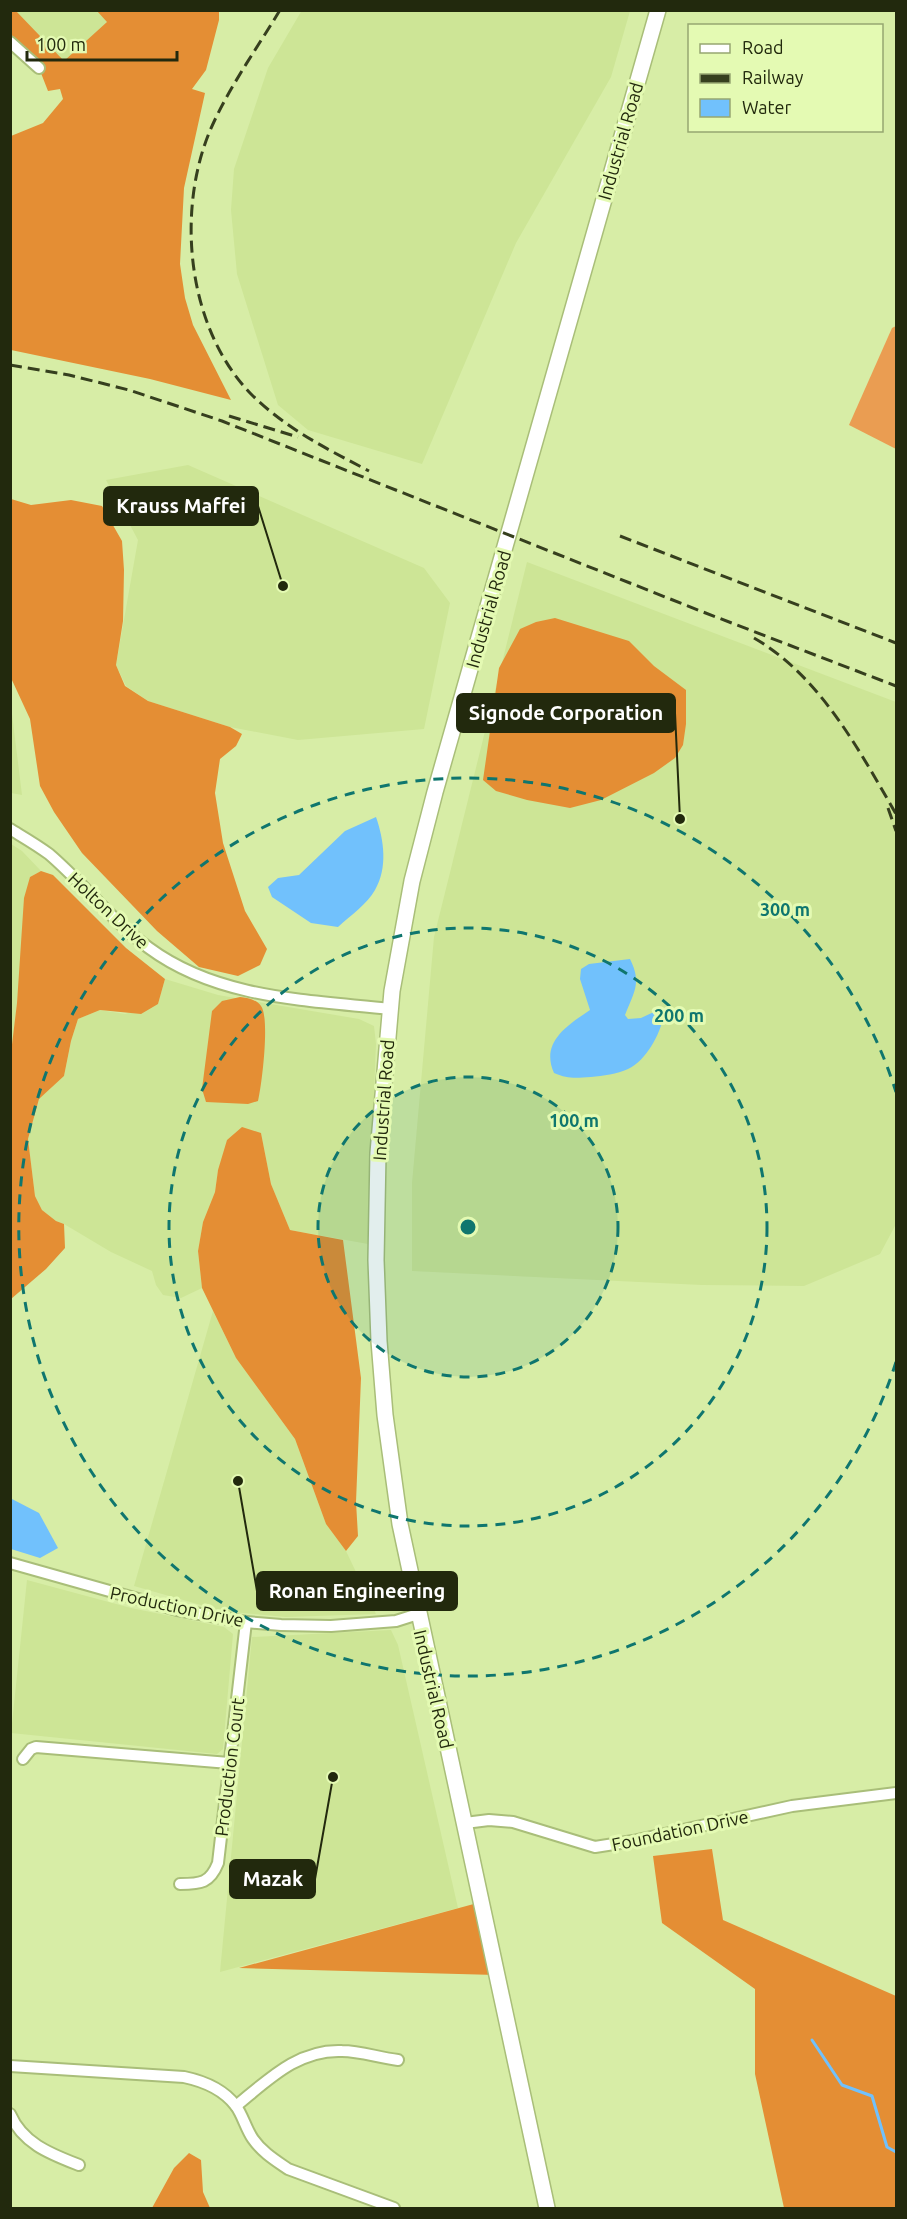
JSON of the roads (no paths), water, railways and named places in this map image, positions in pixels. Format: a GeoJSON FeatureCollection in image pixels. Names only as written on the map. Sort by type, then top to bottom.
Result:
{"type":"FeatureCollection","features":[{"type":"Feature","properties":{"kind":"main road","name":"Industrial Road"},"geometry":{"type":"LineString","coordinates":[[547,2208],[465,1823],[417,1614],[394,1489],[379,1341],[376,1260],[378,1153],[390,1009],[412,881],[435,792],[658,10]]}},
{"type":"Feature","properties":{"kind":"street"},"geometry":{"type":"LineString","coordinates":[[10,42],[39,68]]}},
{"type":"Feature","properties":{"kind":"street","name":"Holton Drive"},"geometry":{"type":"LineString","coordinates":[[10,829],[48,854],[128,932],[150,949],[186,970],[227,987],[263,995],[390,1009]]}},
{"type":"Feature","properties":{"kind":"street","name":"Production Drive"},"geometry":{"type":"LineString","coordinates":[[10,1563],[177,1610],[246,1622],[281,1625],[342,1625],[396,1621],[417,1614]]}},
{"type":"Feature","properties":{"kind":"street","name":"Production Court"},"geometry":{"type":"LineString","coordinates":[[180,1884],[200,1883],[214,1874],[218,1863],[246,1622]]}},
{"type":"Feature","properties":{"kind":"street"},"geometry":{"type":"LineString","coordinates":[[23,1759],[31,1749],[36,1747],[229,1763]]}},
{"type":"Feature","properties":{"kind":"street","name":"Foundation Drive"},"geometry":{"type":"LineString","coordinates":[[465,1823],[489,1820],[513,1822],[595,1847],[633,1841],[802,1804],[897,1792]]}},
{"type":"Feature","properties":{"kind":"street"},"geometry":{"type":"LineString","coordinates":[[236,2106],[292,2062],[312,2055],[343,2051],[380,2059],[398,2060]]}},
{"type":"Feature","properties":{"kind":"street"},"geometry":{"type":"LineString","coordinates":[[10,2066],[184,2077],[200,2080],[210,2085],[236,2106],[253,2139],[265,2152],[288,2169],[394,2208]]}},
{"type":"Feature","properties":{"kind":"street"},"geometry":{"type":"LineString","coordinates":[[10,2115],[21,2132],[36,2146],[79,2166]]}},
{"type":"Feature","properties":{"kind":"water"},"geometry":{"type":"Polygon","coordinates":[[[376,817],[381,835],[382,873],[368,900],[338,927],[311,923],[272,897],[268,887],[278,878],[299,875],[345,831],[376,817]]]}},
{"type":"Feature","properties":{"kind":"water"},"geometry":{"type":"Polygon","coordinates":[[[630,959],[636,981],[634,994],[625,1015],[628,1019],[641,1018],[658,1010],[664,1015],[652,1046],[635,1065],[619,1072],[576,1078],[554,1073],[551,1062],[553,1043],[565,1028],[590,1010],[580,979],[581,969],[589,964],[630,959]]]}},
{"type":"Feature","properties":{"kind":"water"},"geometry":{"type":"Polygon","coordinates":[[[10,1498],[39,1513],[58,1548],[40,1558],[11,1549],[10,1498]]]}},
{"type":"Feature","properties":{"kind":"waterway"},"geometry":{"type":"LineString","coordinates":[[812,2040],[842,2085],[872,2096],[887,2147],[896,2152]]}},
{"type":"Feature","properties":{"kind":"railway"},"geometry":{"type":"LineString","coordinates":[[280,10],[233,86],[209,133],[199,165],[193,199],[191,234],[194,270],[201,304],[213,337],[230,367],[251,394],[292,428],[369,471]]}},
{"type":"Feature","properties":{"kind":"railway"},"geometry":{"type":"LineString","coordinates":[[10,365],[69,375],[129,390],[222,421],[896,686]]}},
{"type":"Feature","properties":{"kind":"railway"},"geometry":{"type":"LineString","coordinates":[[229,416],[298,437]]}},
{"type":"Feature","properties":{"kind":"railway"},"geometry":{"type":"LineString","coordinates":[[620,536],[896,643]]}},
{"type":"Feature","properties":{"kind":"railway"},"geometry":{"type":"LineString","coordinates":[[754,638],[778,654],[799,673],[836,716],[896,814]]}},
{"type":"Feature","properties":{"kind":"railway"},"geometry":{"type":"LineString","coordinates":[[888,808],[896,831]]}},
{"type":"Feature","properties":{"kind":"place","name":"Krauss Maffei"},"geometry":{"type":"Point","coordinates":[283,586]}},
{"type":"Feature","properties":{"kind":"place","name":"Signode Corporation"},"geometry":{"type":"Point","coordinates":[680,819]}},
{"type":"Feature","properties":{"kind":"place","name":"Ronan Engineering"},"geometry":{"type":"Point","coordinates":[238,1481]}},
{"type":"Feature","properties":{"kind":"place","name":"Mazak"},"geometry":{"type":"Point","coordinates":[333,1777]}}]}
